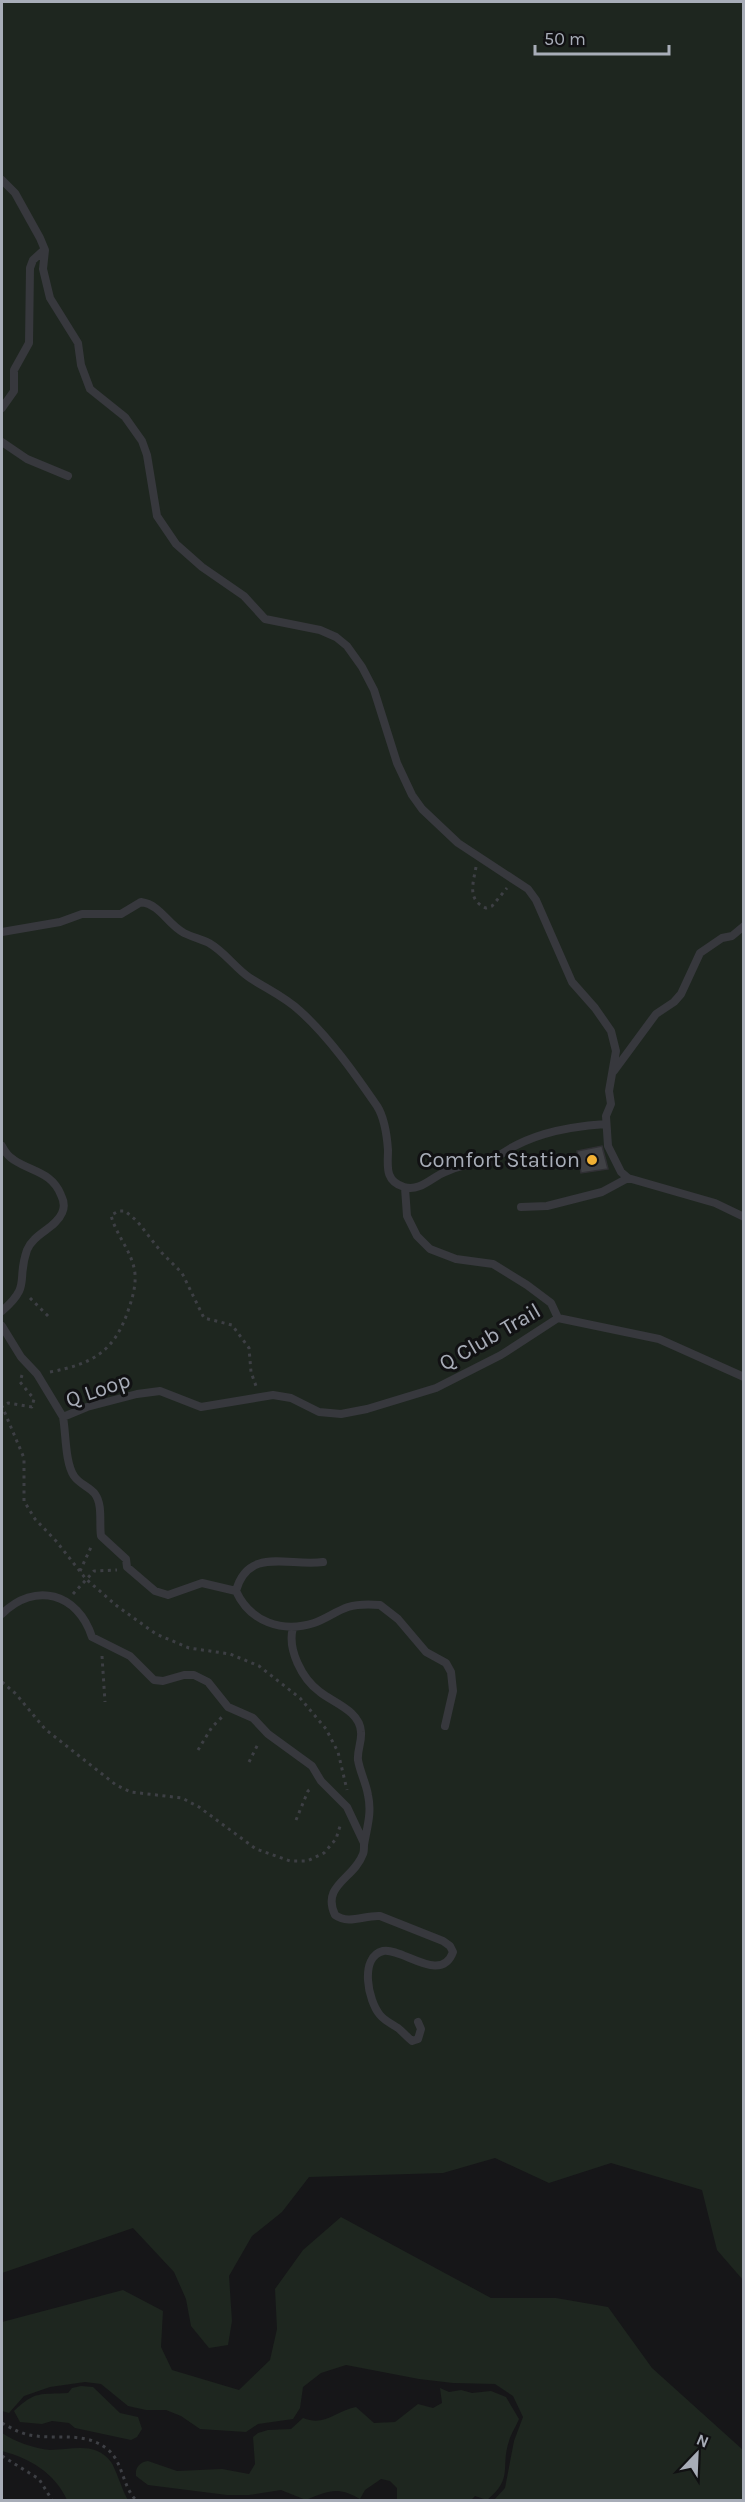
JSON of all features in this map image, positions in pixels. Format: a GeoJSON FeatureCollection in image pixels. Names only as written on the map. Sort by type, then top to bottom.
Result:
{"type":"FeatureCollection","features":[{"type":"Feature","properties":{"kind":"lane"},"geometry":{"type":"LineString","coordinates":[[2,180],[15,193],[40,238],[45,250],[43,269]]}},
{"type":"Feature","properties":{"kind":"lane"},"geometry":{"type":"LineString","coordinates":[[2,408],[14,391],[14,370],[29,343],[30,268],[33,260],[44,250],[43,269],[50,298],[78,343],[81,365],[90,389],[125,417],[136,429],[147,455],[157,516],[166,530],[186,554],[244,597],[265,619],[320,630],[336,637],[347,646],[362,667],[374,690],[397,763],[412,795],[440,828],[467,849],[528,889],[536,900],[572,982],[595,1008],[611,1031],[616,1052],[606,1124],[608,1146],[621,1172],[628,1178],[716,1203],[744,1217]]}},
{"type":"Feature","properties":{"kind":"lane"},"geometry":{"type":"LineString","coordinates":[[2,442],[27,459],[68,476]]}},
{"type":"Feature","properties":{"kind":"lane"},"geometry":{"type":"LineString","coordinates":[[2,932],[60,922],[82,914],[121,914],[141,902],[158,908],[172,926],[184,934],[209,943],[250,978],[274,991],[300,1010],[319,1031],[382,1115],[388,1149],[388,1172],[391,1179],[405,1188],[422,1185],[452,1169],[477,1162],[489,1163],[516,1144],[538,1135],[606,1124]]}},
{"type":"Feature","properties":{"kind":"lane"},"geometry":{"type":"LineString","coordinates":[[613,1072],[656,1014],[674,1002],[681,994],[700,953],[744,926]]}},
{"type":"Feature","properties":{"kind":"lane"},"geometry":{"type":"LineString","coordinates":[[2,1146],[13,1160],[51,1179],[63,1201],[62,1213],[58,1220],[41,1233],[28,1249],[18,1296],[2,1311]]}},
{"type":"Feature","properties":{"kind":"lane"},"geometry":{"type":"LineString","coordinates":[[521,1207],[547,1206],[602,1192],[628,1178]]}},
{"type":"Feature","properties":{"kind":"lane"},"geometry":{"type":"LineString","coordinates":[[405,1188],[407,1216],[417,1236],[430,1249],[456,1259],[493,1264],[551,1303],[558,1318]]}},
{"type":"Feature","properties":{"kind":"lane","name":"Q Club Trail"},"geometry":{"type":"LineString","coordinates":[[320,1412],[341,1413],[367,1409],[436,1388],[501,1355],[558,1318],[659,1339],[744,1377]]}},
{"type":"Feature","properties":{"kind":"lane"},"geometry":{"type":"LineString","coordinates":[[2,1326],[21,1357],[37,1374],[63,1417]]}},
{"type":"Feature","properties":{"kind":"lane","name":"Q Loop"},"geometry":{"type":"LineString","coordinates":[[236,1591],[202,1583],[168,1595],[155,1591],[127,1567],[126,1559],[101,1536],[99,1505],[95,1494],[74,1476],[65,1448],[67,1440],[63,1417],[87,1407],[137,1394],[160,1391],[201,1407],[273,1395],[291,1398],[320,1412]]}},
{"type":"Feature","properties":{"kind":"lane"},"geometry":{"type":"LineString","coordinates":[[323,1562],[305,1564],[268,1560],[242,1575],[236,1591],[246,1609],[258,1618],[281,1627],[293,1628],[315,1622],[345,1608],[380,1605],[398,1618],[426,1652],[446,1663],[452,1672],[453,1690],[445,1726]]}},
{"type":"Feature","properties":{"kind":"lane"},"geometry":{"type":"LineString","coordinates":[[2,1614],[19,1599],[32,1595],[49,1596],[67,1601],[88,1625],[92,1636],[130,1656],[154,1680],[163,1681],[184,1675],[194,1675],[208,1682],[228,1707],[247,1714],[312,1766],[321,1781],[347,1807],[364,1844]]}},
{"type":"Feature","properties":{"kind":"lane"},"geometry":{"type":"LineString","coordinates":[[293,1628],[290,1638],[292,1648],[311,1684],[349,1712],[360,1726],[362,1734],[358,1759],[368,1796],[370,1822],[363,1853],[353,1870],[334,1890],[331,1897],[335,1915],[341,1920],[380,1916],[443,1941],[450,1946],[453,1952],[442,1964],[417,1962],[388,1950],[381,1952],[370,1963],[367,1971],[378,2014],[412,2041],[418,2039],[421,2034],[418,2022]]}},
{"type":"Feature","properties":{"kind":"path"},"geometry":{"type":"LineString","coordinates":[[467,849],[476,867],[472,888],[473,898],[480,905],[486,908],[492,906],[514,879]]}},
{"type":"Feature","properties":{"kind":"path"},"geometry":{"type":"LineString","coordinates":[[2,1682],[16,1694],[45,1729],[81,1755],[116,1785],[131,1792],[182,1798],[256,1849],[290,1861],[307,1861],[324,1853],[336,1839],[347,1807],[347,1784],[338,1752],[326,1729],[300,1698],[258,1666],[230,1654],[189,1648],[156,1634],[117,1606],[86,1579],[35,1519],[24,1501],[24,1458],[2,1406],[8,1403],[32,1407],[33,1399],[20,1382],[21,1376],[75,1367],[94,1359],[109,1348],[121,1330],[133,1295],[135,1274],[125,1241],[114,1227],[111,1215],[119,1211],[125,1211],[137,1221],[162,1253],[182,1273],[204,1318],[232,1325],[249,1348],[255,1386],[273,1395]]}},
{"type":"Feature","properties":{"kind":"path"},"geometry":{"type":"LineString","coordinates":[[22,1280],[32,1300],[51,1318]]}},
{"type":"Feature","properties":{"kind":"path"},"geometry":{"type":"LineString","coordinates":[[80,1571],[100,1527]]}},
{"type":"Feature","properties":{"kind":"path"},"geometry":{"type":"LineString","coordinates":[[67,1601],[94,1571],[127,1567]]}},
{"type":"Feature","properties":{"kind":"path"},"geometry":{"type":"LineString","coordinates":[[102,1642],[105,1702]]}},
{"type":"Feature","properties":{"kind":"path"},"geometry":{"type":"LineString","coordinates":[[198,1750],[228,1707]]}},
{"type":"Feature","properties":{"kind":"path"},"geometry":{"type":"LineString","coordinates":[[249,1762],[264,1729]]}},
{"type":"Feature","properties":{"kind":"path"},"geometry":{"type":"LineString","coordinates":[[296,1820],[308,1791],[321,1781]]}},
{"type":"Feature","properties":{"kind":"path"},"geometry":{"type":"LineString","coordinates":[[2,2423],[20,2433],[36,2436],[80,2437],[94,2441],[108,2449],[116,2460],[131,2496],[136,2500]]}},
{"type":"Feature","properties":{"kind":"path"},"geometry":{"type":"LineString","coordinates":[[2,2456],[39,2479],[52,2500]]}},
{"type":"Feature","properties":{"kind":"shaded area"},"geometry":{"type":"Polygon","coordinates":[[[2,2],[743,2],[743,2280],[717,2250],[702,2190],[611,2163],[549,2183],[495,2158],[443,2173],[309,2177],[282,2212],[252,2236],[229,2276],[232,2321],[228,2345],[209,2348],[191,2326],[186,2299],[174,2272],[133,2228],[2,2273],[2,2]]]}},
{"type":"Feature","properties":{"kind":"shaded area"},"geometry":{"type":"Polygon","coordinates":[[[341,2217],[491,2298],[556,2298],[608,2307],[652,2368],[743,2450],[743,2500],[494,2500],[505,2488],[514,2441],[523,2417],[513,2396],[495,2384],[419,2379],[346,2365],[321,2373],[303,2387],[300,2408],[293,2419],[258,2424],[246,2432],[200,2429],[181,2416],[166,2410],[146,2410],[128,2406],[101,2384],[85,2382],[50,2387],[24,2396],[9,2413],[2,2411],[2,2322],[123,2290],[163,2311],[161,2347],[172,2370],[239,2390],[270,2360],[277,2329],[275,2289],[303,2250],[341,2217]]]}},
{"type":"Feature","properties":{"kind":"shaded area"},"geometry":{"type":"Polygon","coordinates":[[[93,2387],[120,2413],[138,2417],[142,2429],[137,2437],[131,2440],[75,2428],[69,2423],[20,2422],[14,2411],[33,2397],[68,2393],[72,2388],[93,2387]]]}},
{"type":"Feature","properties":{"kind":"shaded area"},"geometry":{"type":"Polygon","coordinates":[[[440,2388],[449,2392],[491,2391],[506,2397],[519,2419],[509,2441],[501,2485],[487,2500],[475,2496],[471,2500],[397,2500],[397,2488],[390,2481],[381,2479],[365,2490],[360,2499],[345,2492],[333,2491],[306,2500],[281,2490],[249,2495],[227,2495],[148,2485],[136,2476],[139,2466],[148,2461],[177,2471],[222,2469],[249,2474],[255,2464],[253,2437],[258,2433],[291,2429],[303,2418],[324,2420],[356,2407],[374,2423],[395,2422],[418,2404],[433,2408],[442,2403],[440,2388]]]}},
{"type":"Feature","properties":{"kind":"shaded area"},"geometry":{"type":"Polygon","coordinates":[[[2,2433],[25,2444],[44,2449],[83,2448],[98,2451],[111,2462],[128,2500],[67,2500],[62,2490],[48,2474],[31,2462],[2,2451],[2,2433]]]}},
{"type":"Feature","properties":{"kind":"building","name":"Comfort Station"},"geometry":{"type":"Polygon","coordinates":[[[602,1146],[608,1169],[581,1173],[577,1151],[602,1146]]]}},
{"type":"Feature","properties":{"kind":"place","name":"Comfort Station"},"geometry":{"type":"Point","coordinates":[592,1160]}}]}
